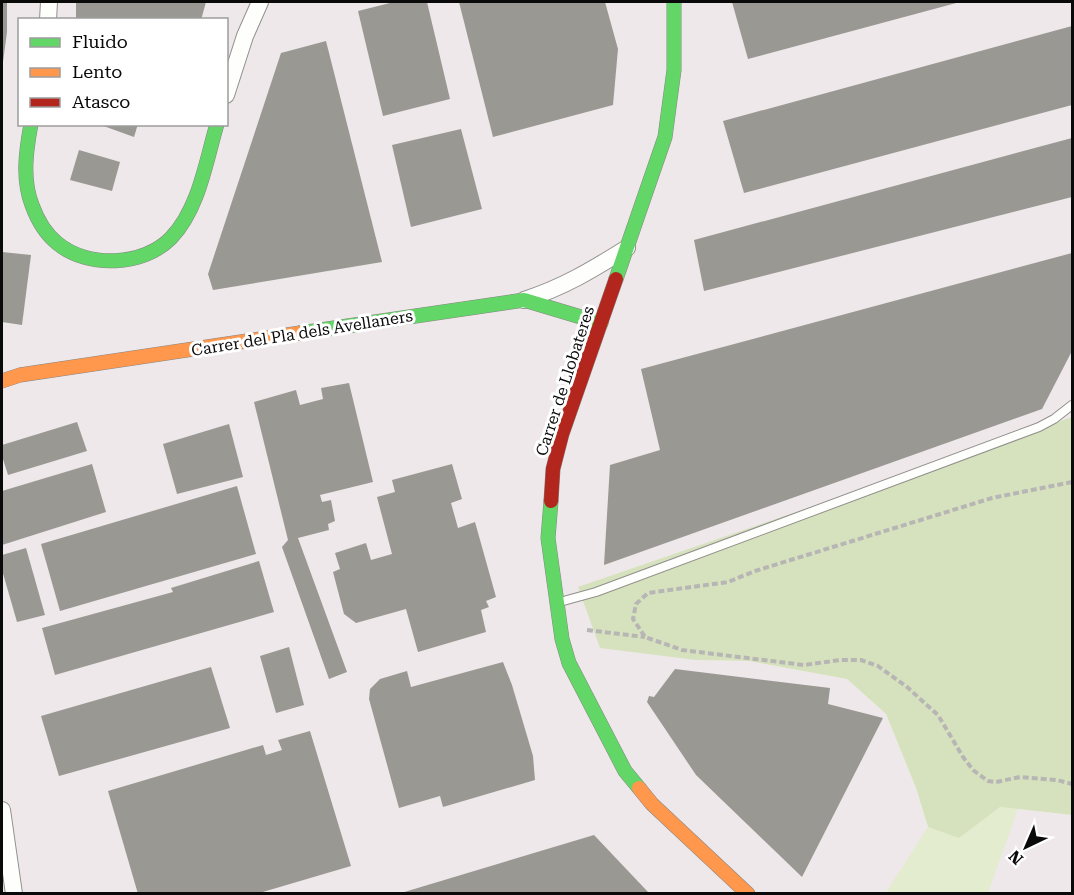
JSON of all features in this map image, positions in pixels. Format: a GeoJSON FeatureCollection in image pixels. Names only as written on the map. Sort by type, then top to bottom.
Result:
{"type":"FeatureCollection","features":[{"type":"Feature","properties":{"kind":"street"},"geometry":{"type":"LineString","coordinates":[[48,18],[49,2]]}},
{"type":"Feature","properties":{"kind":"street"},"geometry":{"type":"LineString","coordinates":[[228,88],[245,36],[260,2]]}},
{"type":"Feature","properties":{"kind":"street","name":"Carrer de Llobateres"},"geometry":{"type":"LineString","coordinates":[[674,2],[672,104],[665,137],[562,434],[553,469],[548,538],[562,639],[569,663],[625,771],[652,804],[748,894]]}},
{"type":"Feature","properties":{"kind":"street"},"geometry":{"type":"LineString","coordinates":[[31,126],[25,158],[26,179],[32,206],[36,213],[58,244],[86,258],[109,263],[138,259],[165,244],[181,228],[216,126]]}},
{"type":"Feature","properties":{"kind":"street"},"geometry":{"type":"LineString","coordinates":[[525,300],[557,289],[627,248]]}},
{"type":"Feature","properties":{"kind":"street","name":"Carrer del Pla dels Avellaners"},"geometry":{"type":"LineString","coordinates":[[2,381],[20,375],[525,300],[601,323]]}},
{"type":"Feature","properties":{"kind":"street"},"geometry":{"type":"LineString","coordinates":[[2,810],[14,894]]}},
{"type":"Feature","properties":{"kind":"lane"},"geometry":{"type":"LineString","coordinates":[[556,603],[605,589],[1039,427],[1072,405]]}},
{"type":"Feature","properties":{"kind":"path"},"geometry":{"type":"LineString","coordinates":[[645,637],[633,620],[636,604],[648,593],[729,582],[755,571],[992,498],[1072,482]]}},
{"type":"Feature","properties":{"kind":"path"},"geometry":{"type":"LineString","coordinates":[[587,630],[645,637],[682,650],[736,658],[804,665],[840,660],[861,660],[878,666],[907,687],[938,715],[963,757],[973,770],[988,781],[996,782],[1020,777],[1056,780],[1072,784]]}},
{"type":"Feature","properties":{"kind":"shaded area"},"geometry":{"type":"Polygon","coordinates":[[[2,2],[1072,2],[1072,424],[696,660],[749,661],[847,679],[886,714],[916,788],[928,828],[1000,807],[1072,815],[1072,893],[2,894],[2,2]]]}},
{"type":"Feature","properties":{"kind":"green space"},"geometry":{"type":"Polygon","coordinates":[[[1072,417],[1072,815],[1000,807],[959,838],[928,827],[916,788],[886,714],[847,679],[749,661],[696,660],[600,648],[578,587],[1072,417]]]}},
{"type":"Feature","properties":{"kind":"green space"},"geometry":{"type":"Polygon","coordinates":[[[1000,807],[1018,809],[988,893],[885,894],[928,827],[959,838],[1000,807]]]}},
{"type":"Feature","properties":{"kind":"building"},"geometry":{"type":"Polygon","coordinates":[[[2,2],[7,2],[7,32],[3,62],[2,2]]]}},
{"type":"Feature","properties":{"kind":"building"},"geometry":{"type":"Polygon","coordinates":[[[76,2],[206,2],[202,18],[76,18],[76,2]]]}},
{"type":"Feature","properties":{"kind":"building"},"geometry":{"type":"Polygon","coordinates":[[[394,2],[427,2],[450,99],[383,116],[358,11],[394,2]]]}},
{"type":"Feature","properties":{"kind":"building"},"geometry":{"type":"Polygon","coordinates":[[[459,2],[605,2],[618,49],[613,105],[493,137],[459,2]]]}},
{"type":"Feature","properties":{"kind":"building"},"geometry":{"type":"Polygon","coordinates":[[[732,2],[960,2],[748,59],[732,2]]]}},
{"type":"Feature","properties":{"kind":"building"},"geometry":{"type":"Polygon","coordinates":[[[1072,26],[1072,105],[744,193],[723,121],[1072,26]]]}},
{"type":"Feature","properties":{"kind":"building"},"geometry":{"type":"Polygon","coordinates":[[[326,41],[382,262],[213,290],[208,274],[281,53],[326,41]]]}},
{"type":"Feature","properties":{"kind":"building"},"geometry":{"type":"Polygon","coordinates":[[[104,126],[137,126],[134,137],[104,126]]]}},
{"type":"Feature","properties":{"kind":"building"},"geometry":{"type":"Polygon","coordinates":[[[461,129],[482,209],[411,227],[392,145],[461,129]]]}},
{"type":"Feature","properties":{"kind":"building"},"geometry":{"type":"Polygon","coordinates":[[[1072,138],[1072,197],[704,291],[694,240],[1072,138]]]}},
{"type":"Feature","properties":{"kind":"building"},"geometry":{"type":"Polygon","coordinates":[[[79,150],[120,162],[112,191],[70,180],[79,150]]]}},
{"type":"Feature","properties":{"kind":"building"},"geometry":{"type":"Polygon","coordinates":[[[2,252],[31,255],[22,325],[2,322],[2,252]]]}},
{"type":"Feature","properties":{"kind":"building"},"geometry":{"type":"Polygon","coordinates":[[[1072,253],[1072,351],[1042,409],[604,565],[610,465],[660,450],[641,369],[1072,253]]]}},
{"type":"Feature","properties":{"kind":"building"},"geometry":{"type":"Polygon","coordinates":[[[349,383],[373,482],[320,495],[322,502],[331,500],[335,521],[328,524],[329,530],[298,538],[347,672],[329,679],[282,547],[288,540],[254,402],[296,390],[300,405],[323,399],[321,388],[349,383]]]}},
{"type":"Feature","properties":{"kind":"building"},"geometry":{"type":"Polygon","coordinates":[[[77,422],[87,451],[8,475],[2,456],[2,445],[77,422]]]}},
{"type":"Feature","properties":{"kind":"building"},"geometry":{"type":"Polygon","coordinates":[[[229,424],[243,477],[177,494],[163,444],[229,424]]]}},
{"type":"Feature","properties":{"kind":"building"},"geometry":{"type":"Polygon","coordinates":[[[92,464],[106,512],[2,545],[2,491],[92,464]]]}},
{"type":"Feature","properties":{"kind":"building"},"geometry":{"type":"Polygon","coordinates":[[[452,464],[462,499],[451,503],[458,528],[475,522],[496,597],[486,601],[489,607],[481,610],[486,632],[418,652],[406,609],[356,623],[344,614],[333,572],[340,569],[335,553],[366,543],[371,560],[392,554],[377,497],[395,492],[392,480],[452,464]]]}},
{"type":"Feature","properties":{"kind":"building"},"geometry":{"type":"Polygon","coordinates":[[[237,486],[256,554],[60,611],[41,544],[237,486]]]}},
{"type":"Feature","properties":{"kind":"building"},"geometry":{"type":"Polygon","coordinates":[[[26,548],[45,615],[17,622],[2,570],[2,555],[26,548]]]}},
{"type":"Feature","properties":{"kind":"building"},"geometry":{"type":"Polygon","coordinates":[[[259,561],[274,612],[55,675],[42,628],[173,592],[171,588],[259,561]]]}},
{"type":"Feature","properties":{"kind":"building"},"geometry":{"type":"Polygon","coordinates":[[[289,647],[304,705],[276,713],[260,656],[289,647]]]}},
{"type":"Feature","properties":{"kind":"building"},"geometry":{"type":"Polygon","coordinates":[[[503,662],[533,756],[535,780],[443,807],[440,796],[399,808],[369,699],[370,689],[380,679],[407,671],[411,687],[503,662]]]}},
{"type":"Feature","properties":{"kind":"building"},"geometry":{"type":"Polygon","coordinates":[[[211,667],[230,728],[59,776],[41,716],[211,667]]]}},
{"type":"Feature","properties":{"kind":"building"},"geometry":{"type":"Polygon","coordinates":[[[675,669],[830,688],[828,704],[883,718],[802,877],[696,775],[647,702],[649,696],[654,697],[675,669]]]}},
{"type":"Feature","properties":{"kind":"building"},"geometry":{"type":"Polygon","coordinates":[[[310,731],[351,866],[256,894],[138,894],[108,791],[263,745],[266,755],[282,750],[278,740],[310,731]]]}},
{"type":"Feature","properties":{"kind":"building"},"geometry":{"type":"Polygon","coordinates":[[[594,835],[648,892],[401,894],[401,893],[594,835]]]}},
{"type":"Feature","properties":{"kind":"traffic: fast"},"geometry":{"type":"LineString","coordinates":[[616,279],[665,137],[674,70],[674,2]]}},
{"type":"Feature","properties":{"kind":"traffic: fast"},"geometry":{"type":"LineString","coordinates":[[31,126],[26,155],[27,185],[36,216],[42,226],[57,243],[70,251],[84,257],[116,261],[131,259],[160,247],[181,226],[195,199],[216,126]]}},
{"type":"Feature","properties":{"kind":"traffic: fast"},"geometry":{"type":"LineString","coordinates":[[300,333],[524,300],[601,323]]}},
{"type":"Feature","properties":{"kind":"traffic: fast"},"geometry":{"type":"LineString","coordinates":[[551,501],[548,538],[562,639],[569,663],[625,771],[639,788]]}},
{"type":"Feature","properties":{"kind":"traffic: slow"},"geometry":{"type":"LineString","coordinates":[[2,381],[20,375],[300,333]]}},
{"type":"Feature","properties":{"kind":"traffic: slow"},"geometry":{"type":"LineString","coordinates":[[639,788],[652,804],[748,894]]}},
{"type":"Feature","properties":{"kind":"traffic: jam"},"geometry":{"type":"LineString","coordinates":[[551,501],[553,469],[562,434],[616,279]]}}]}
